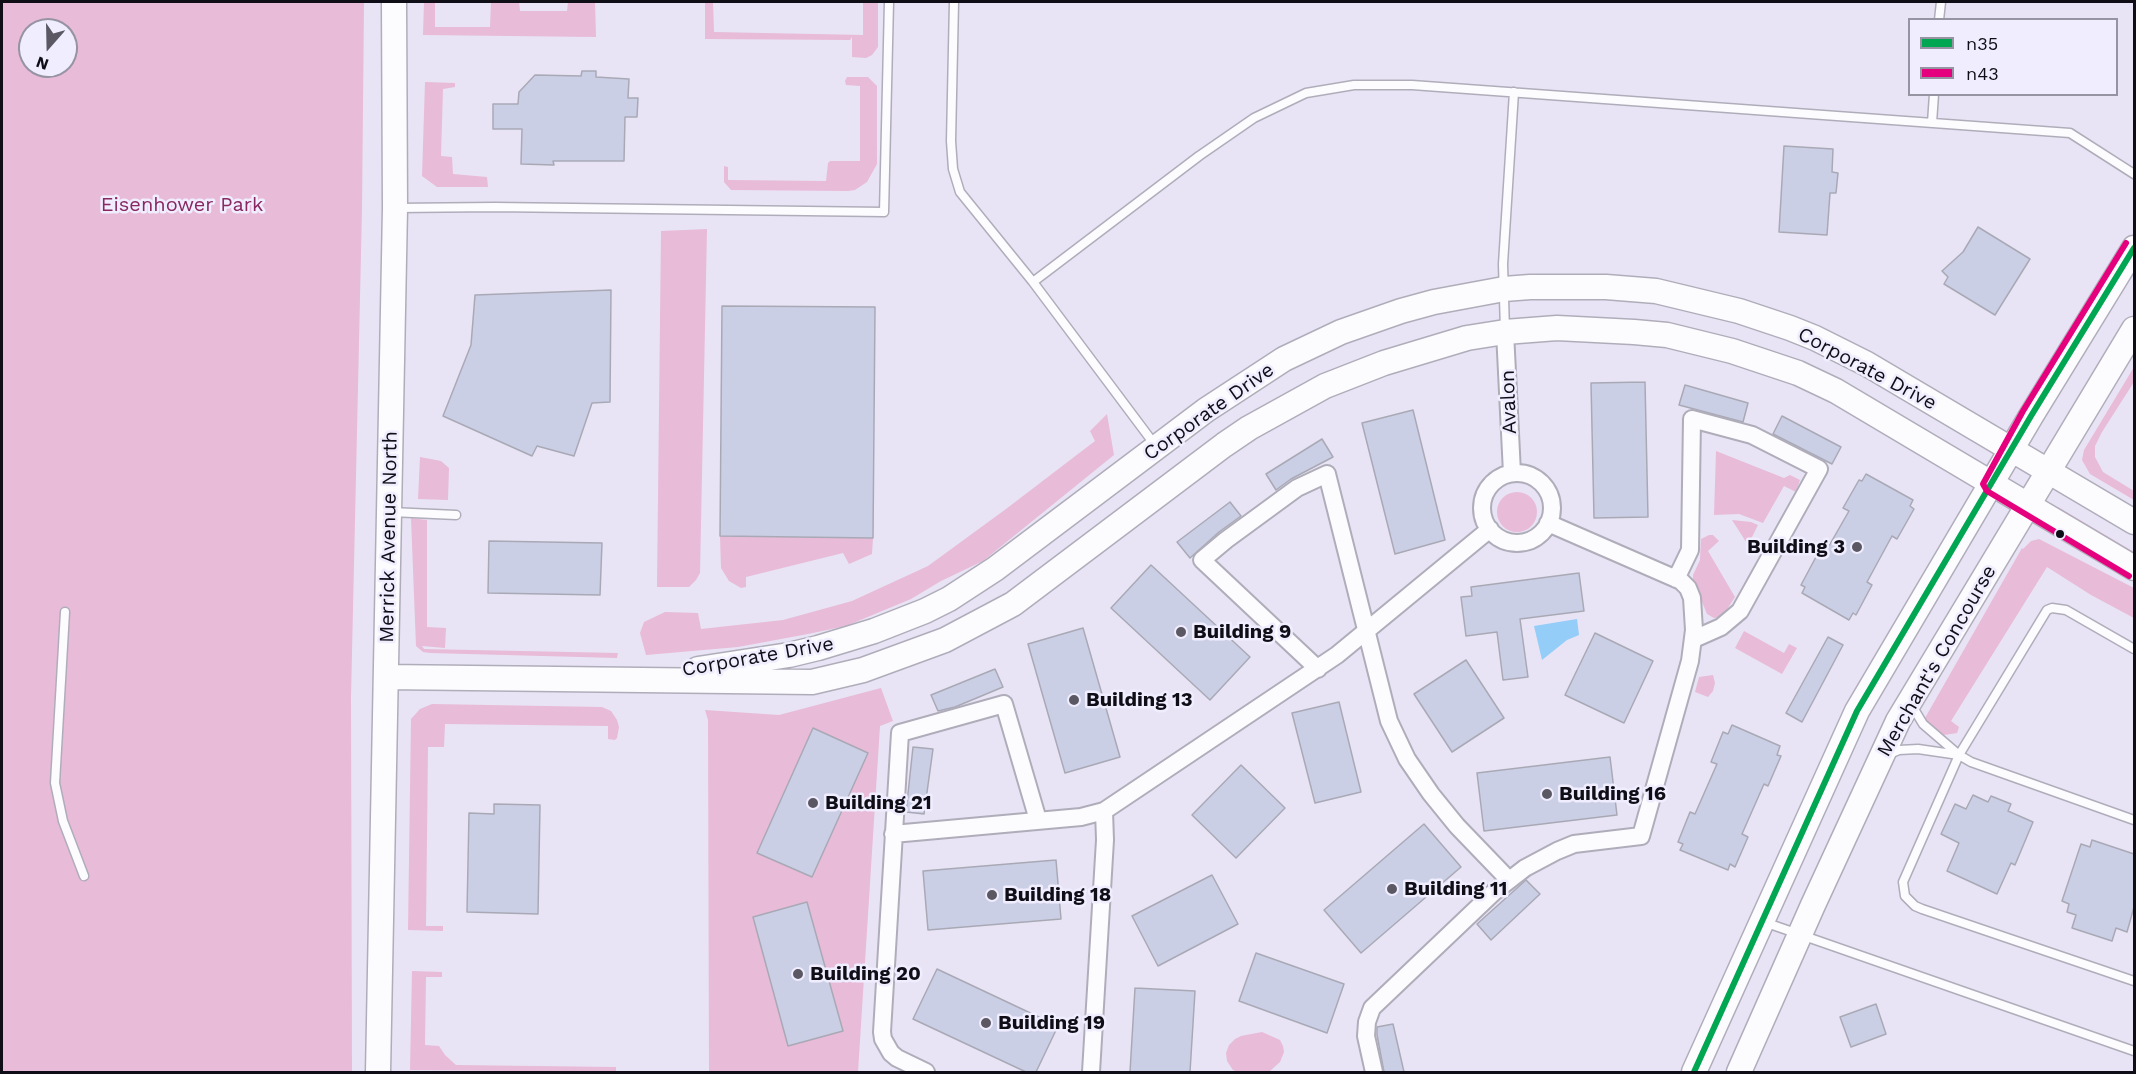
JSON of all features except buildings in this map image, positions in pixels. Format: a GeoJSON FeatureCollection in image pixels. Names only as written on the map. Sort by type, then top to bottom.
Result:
{"type":"FeatureCollection","features":[{"type":"Feature","properties":{"kind":"main road","name":"Merrick Avenue North"},"geometry":{"type":"LineString","coordinates":[[378,1072],[395,208],[394,2]]}},
{"type":"Feature","properties":{"kind":"main road"},"geometry":{"type":"LineString","coordinates":[[1694,1072],[1857,711],[2134,248]]}},
{"type":"Feature","properties":{"kind":"main road","name":"Corporate Drive"},"geometry":{"type":"LineString","coordinates":[[631,679],[789,655],[874,631],[924,611],[949,599],[996,569],[1235,390],[1276,364],[1341,332],[1401,311],[1434,302],[1504,289],[1596,287],[1656,291],[1764,319],[1815,338],[1867,364],[2134,522]]}},
{"type":"Feature","properties":{"kind":"main road","name":"Corporate Drive"},"geometry":{"type":"LineString","coordinates":[[386,677],[812,682],[863,669],[967,630],[1013,604],[1200,462],[1249,428],[1324,386],[1411,354],[1467,338],[1557,328],[1634,332],[1688,340],[1732,351],[1798,373],[1836,391],[2134,568]]}},
{"type":"Feature","properties":{"kind":"main road","name":"Merchant's Concourse"},"geometry":{"type":"LineString","coordinates":[[1738,1072],[1881,757],[1910,701],[2134,329]]}},
{"type":"Feature","properties":{"kind":"main road"},"geometry":{"type":"LineString","coordinates":[[1157,448],[1162,454],[1174,460],[1200,462]]}},
{"type":"Feature","properties":{"kind":"street","name":"Avalon"},"geometry":{"type":"LineString","coordinates":[[1505,332],[1512,473]]}},
{"type":"Feature","properties":{"kind":"street"},"geometry":{"type":"LineString","coordinates":[[1676,579],[1690,550],[1692,419],[1752,435],[1819,469],[1740,611],[1721,627],[1694,639]]}},
{"type":"Feature","properties":{"kind":"street"},"geometry":{"type":"LineString","coordinates":[[1512,473],[1526,474],[1535,478],[1545,489],[1551,503],[1548,523],[1539,535],[1518,543],[1503,539],[1490,530],[1482,514],[1484,497],[1491,483],[1512,473]]}},
{"type":"Feature","properties":{"kind":"street"},"geometry":{"type":"LineString","coordinates":[[1318,669],[1202,560],[1297,488],[1327,474],[1368,630],[1389,722],[1407,759],[1443,809],[1509,880]]}},
{"type":"Feature","properties":{"kind":"street"},"geometry":{"type":"LineString","coordinates":[[1374,1072],[1366,1036],[1367,1022],[1372,1008],[1509,880],[1540,858],[1574,844],[1625,840],[1641,836],[1686,681],[1694,639],[1692,598],[1684,584],[1676,579],[1548,523]]}},
{"type":"Feature","properties":{"kind":"street"},"geometry":{"type":"LineString","coordinates":[[893,834],[1081,817],[1104,810],[1318,669],[1490,530]]}},
{"type":"Feature","properties":{"kind":"street"},"geometry":{"type":"LineString","coordinates":[[926,1072],[891,1053],[883,1039],[882,1032],[900,733],[1004,704],[1038,820]]}},
{"type":"Feature","properties":{"kind":"street"},"geometry":{"type":"LineString","coordinates":[[1091,1072],[1105,840],[1104,810]]}},
{"type":"Feature","properties":{"kind":"lane"},"geometry":{"type":"LineString","coordinates":[[395,208],[495,207],[884,212],[889,2]]}},
{"type":"Feature","properties":{"kind":"lane"},"geometry":{"type":"LineString","coordinates":[[954,2],[951,131],[953,169],[960,192],[1033,282],[1157,448]]}},
{"type":"Feature","properties":{"kind":"lane"},"geometry":{"type":"LineString","coordinates":[[1939,18],[1941,2]]}},
{"type":"Feature","properties":{"kind":"lane"},"geometry":{"type":"LineString","coordinates":[[1033,282],[1254,118],[1306,93],[1354,86],[1383,84],[1514,92],[2070,133],[2134,174]]}},
{"type":"Feature","properties":{"kind":"lane"},"geometry":{"type":"LineString","coordinates":[[1505,332],[1503,264],[1514,92]]}},
{"type":"Feature","properties":{"kind":"lane"},"geometry":{"type":"LineString","coordinates":[[1932,123],[1934,96]]}},
{"type":"Feature","properties":{"kind":"lane"},"geometry":{"type":"LineString","coordinates":[[389,512],[456,515]]}},
{"type":"Feature","properties":{"kind":"lane"},"geometry":{"type":"LineString","coordinates":[[2134,649],[2066,610],[2052,608],[2047,610],[1959,755],[1904,876],[1903,889],[1909,900],[1922,909],[2134,981]]}},
{"type":"Feature","properties":{"kind":"lane"},"geometry":{"type":"LineString","coordinates":[[65,612],[55,783],[63,821],[84,876]]}},
{"type":"Feature","properties":{"kind":"lane"},"geometry":{"type":"LineString","coordinates":[[1910,701],[1923,724],[1959,755],[1971,762],[2134,820]]}},
{"type":"Feature","properties":{"kind":"lane"},"geometry":{"type":"LineString","coordinates":[[1881,757],[1899,750],[1918,749],[1959,755]]}},
{"type":"Feature","properties":{"kind":"lane"},"geometry":{"type":"LineString","coordinates":[[1761,921],[2134,1051]]}},
{"type":"Feature","properties":{"kind":"green space","name":"Eisenhower Park"},"geometry":{"type":"Polygon","coordinates":[[[2,2],[364,2],[362,209],[351,697],[352,1072],[2,1072],[2,2]]]}},
{"type":"Feature","properties":{"kind":"green space"},"geometry":{"type":"Polygon","coordinates":[[[424,2],[435,2],[435,27],[490,27],[491,2],[519,2],[520,11],[567,11],[568,2],[595,2],[596,37],[423,35],[424,2]]]}},
{"type":"Feature","properties":{"kind":"green space"},"geometry":{"type":"Polygon","coordinates":[[[705,2],[713,2],[714,32],[863,35],[863,2],[878,2],[878,47],[872,55],[866,58],[852,57],[852,37],[850,40],[705,39],[705,2]]]}},
{"type":"Feature","properties":{"kind":"green space"},"geometry":{"type":"Polygon","coordinates":[[[847,77],[868,77],[877,86],[877,164],[867,182],[855,190],[848,191],[731,190],[724,182],[724,166],[728,167],[728,180],[826,181],[830,161],[860,161],[860,86],[846,85],[847,77]]]}},
{"type":"Feature","properties":{"kind":"green space"},"geometry":{"type":"Polygon","coordinates":[[[425,82],[455,83],[455,87],[443,89],[441,156],[452,157],[453,174],[487,177],[488,187],[437,187],[422,176],[425,82]]]}},
{"type":"Feature","properties":{"kind":"green space"},"geometry":{"type":"Polygon","coordinates":[[[707,229],[700,573],[689,587],[657,587],[661,231],[707,229]]]}},
{"type":"Feature","properties":{"kind":"green space"},"geometry":{"type":"Polygon","coordinates":[[[2134,367],[2134,382],[2102,432],[2095,446],[2095,457],[2103,472],[2134,491],[2134,500],[2090,474],[2082,460],[2084,450],[2134,367]]]}},
{"type":"Feature","properties":{"kind":"green space"},"geometry":{"type":"Polygon","coordinates":[[[1107,414],[1114,455],[983,561],[941,581],[911,599],[846,626],[738,647],[646,655],[640,633],[644,622],[665,612],[698,613],[701,629],[783,620],[852,601],[928,566],[1095,441],[1090,431],[1107,414]]]}},
{"type":"Feature","properties":{"kind":"green space"},"geometry":{"type":"Polygon","coordinates":[[[1716,451],[1784,478],[1790,475],[1800,480],[1796,492],[1784,486],[1763,523],[1739,514],[1714,515],[1716,451]]]}},
{"type":"Feature","properties":{"kind":"green space"},"geometry":{"type":"Polygon","coordinates":[[[420,457],[441,461],[449,468],[448,500],[418,499],[420,457]]]}},
{"type":"Feature","properties":{"kind":"green space"},"geometry":{"type":"Polygon","coordinates":[[[1517,492],[1525,493],[1531,498],[1536,504],[1536,520],[1531,526],[1525,531],[1517,532],[1509,531],[1503,526],[1498,520],[1497,512],[1498,504],[1503,498],[1509,493],[1517,492]]]}},
{"type":"Feature","properties":{"kind":"green space"},"geometry":{"type":"Polygon","coordinates":[[[2058,507],[2134,552],[2134,557],[2057,510],[2058,507]]]}},
{"type":"Feature","properties":{"kind":"green space"},"geometry":{"type":"Polygon","coordinates":[[[411,518],[427,520],[427,627],[446,628],[445,648],[422,646],[424,649],[618,653],[617,658],[423,652],[416,646],[411,518]]]}},
{"type":"Feature","properties":{"kind":"green space"},"geometry":{"type":"Polygon","coordinates":[[[1732,520],[1758,525],[1748,545],[1732,520]]]}},
{"type":"Feature","properties":{"kind":"green space"},"geometry":{"type":"Polygon","coordinates":[[[1713,535],[1719,541],[1708,551],[1735,597],[1722,617],[1714,618],[1707,614],[1693,580],[1700,560],[1701,539],[1713,535]]]}},
{"type":"Feature","properties":{"kind":"green space"},"geometry":{"type":"Polygon","coordinates":[[[720,536],[873,538],[872,554],[849,564],[843,553],[746,577],[746,587],[741,588],[729,581],[721,568],[720,536]]]}},
{"type":"Feature","properties":{"kind":"green space"},"geometry":{"type":"Polygon","coordinates":[[[2039,539],[2134,588],[2134,618],[2091,595],[2047,567],[1951,721],[1959,727],[1957,733],[1944,735],[1932,729],[1925,718],[2022,548],[2031,541],[2039,539]]]}},
{"type":"Feature","properties":{"kind":"green space"},"geometry":{"type":"Polygon","coordinates":[[[1744,631],[1784,653],[1789,644],[1797,648],[1782,674],[1735,648],[1744,631]]]}},
{"type":"Feature","properties":{"kind":"green space"},"geometry":{"type":"Polygon","coordinates":[[[1713,675],[1715,683],[1708,697],[1695,692],[1699,677],[1713,675]]]}},
{"type":"Feature","properties":{"kind":"green space"},"geometry":{"type":"Polygon","coordinates":[[[881,688],[893,721],[880,726],[858,1072],[709,1072],[708,720],[705,710],[779,715],[881,688]]]}},
{"type":"Feature","properties":{"kind":"green space"},"geometry":{"type":"Polygon","coordinates":[[[432,704],[602,707],[611,711],[619,727],[615,740],[608,739],[608,726],[445,724],[444,747],[428,747],[426,926],[443,926],[443,931],[408,930],[411,719],[420,709],[432,704]]]}},
{"type":"Feature","properties":{"kind":"green space"},"geometry":{"type":"Polygon","coordinates":[[[412,971],[442,972],[442,977],[426,977],[425,1045],[439,1046],[456,1065],[616,1067],[616,1072],[410,1070],[412,971]]]}},
{"type":"Feature","properties":{"kind":"green space"},"geometry":{"type":"Polygon","coordinates":[[[1262,1032],[1280,1040],[1284,1052],[1280,1062],[1270,1071],[1265,1072],[1233,1070],[1227,1061],[1226,1053],[1229,1045],[1241,1036],[1262,1032]]]}},
{"type":"Feature","properties":{"kind":"water"},"geometry":{"type":"Polygon","coordinates":[[[1577,619],[1579,635],[1567,640],[1542,660],[1534,626],[1577,619]]]}},
{"type":"Feature","properties":{"kind":"transit line","name":"n43"},"geometry":{"type":"LineString","coordinates":[[2126,243],[2023,411],[1983,484],[1987,491],[2129,576]]}},
{"type":"Feature","properties":{"kind":"transit line","name":"n35"},"geometry":{"type":"LineString","coordinates":[[1694,1072],[1857,711],[2031,416],[2134,248]]}},
{"type":"Feature","properties":{"kind":"place","name":"Building 3"},"geometry":{"type":"Point","coordinates":[1857,547]}},
{"type":"Feature","properties":{"kind":"place","name":"Building 9"},"geometry":{"type":"Point","coordinates":[1181,632]}},
{"type":"Feature","properties":{"kind":"place","name":"Building 13"},"geometry":{"type":"Point","coordinates":[1074,700]}},
{"type":"Feature","properties":{"kind":"place","name":"Building 16"},"geometry":{"type":"Point","coordinates":[1547,794]}},
{"type":"Feature","properties":{"kind":"place","name":"Building 21"},"geometry":{"type":"Point","coordinates":[813,803]}},
{"type":"Feature","properties":{"kind":"place","name":"Building 11"},"geometry":{"type":"Point","coordinates":[1392,889]}},
{"type":"Feature","properties":{"kind":"place","name":"Building 18"},"geometry":{"type":"Point","coordinates":[992,895]}},
{"type":"Feature","properties":{"kind":"place","name":"Building 20"},"geometry":{"type":"Point","coordinates":[798,974]}},
{"type":"Feature","properties":{"kind":"place","name":"Building 19"},"geometry":{"type":"Point","coordinates":[986,1023]}}]}
